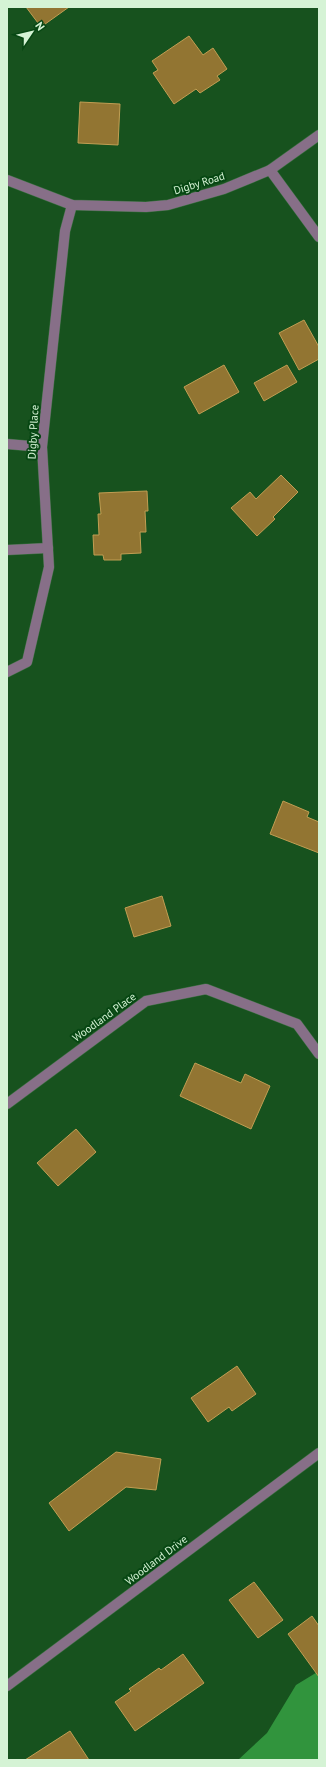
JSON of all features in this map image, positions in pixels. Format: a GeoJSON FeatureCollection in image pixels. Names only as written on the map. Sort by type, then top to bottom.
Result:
{"type":"FeatureCollection","features":[{"type":"Feature","properties":{"kind":"street","name":"Digby Road"},"geometry":{"type":"LineString","coordinates":[[7,180],[72,205],[146,208],[168,205],[224,189],[270,170],[319,135]]}},
{"type":"Feature","properties":{"kind":"street"},"geometry":{"type":"LineString","coordinates":[[270,170],[319,237]]}},
{"type":"Feature","properties":{"kind":"street","name":"Digby Place"},"geometry":{"type":"LineString","coordinates":[[7,672],[27,662],[50,567],[42,447],[65,231],[72,205]]}},
{"type":"Feature","properties":{"kind":"street"},"geometry":{"type":"LineString","coordinates":[[7,444],[42,447]]}},
{"type":"Feature","properties":{"kind":"street"},"geometry":{"type":"LineString","coordinates":[[7,550],[48,548]]}},
{"type":"Feature","properties":{"kind":"street","name":"Woodland Place"},"geometry":{"type":"LineString","coordinates":[[7,1104],[146,1001],[206,989],[297,1024],[319,1054]]}},
{"type":"Feature","properties":{"kind":"street","name":"Woodland Drive"},"geometry":{"type":"LineString","coordinates":[[7,1686],[319,1453]]}},
{"type":"Feature","properties":{"kind":"green space"},"geometry":{"type":"Polygon","coordinates":[[[319,1671],[319,1760],[238,1760],[267,1733],[296,1685],[319,1671]]]}},
{"type":"Feature","properties":{"kind":"building"},"geometry":{"type":"Polygon","coordinates":[[[26,7],[69,7],[41,27],[26,7]]]}},
{"type":"Feature","properties":{"kind":"building"},"geometry":{"type":"Polygon","coordinates":[[[189,36],[203,55],[213,48],[227,69],[217,76],[220,80],[200,93],[196,89],[174,104],[153,73],[158,70],[152,61],[189,36]]]}},
{"type":"Feature","properties":{"kind":"building"},"geometry":{"type":"Polygon","coordinates":[[[80,102],[120,104],[118,145],[78,143],[80,102]]]}},
{"type":"Feature","properties":{"kind":"building"},"geometry":{"type":"Polygon","coordinates":[[[304,320],[319,347],[319,359],[299,370],[279,333],[304,320]]]}},
{"type":"Feature","properties":{"kind":"building"},"geometry":{"type":"Polygon","coordinates":[[[224,365],[239,392],[199,414],[184,387],[224,365]]]}},
{"type":"Feature","properties":{"kind":"building"},"geometry":{"type":"Polygon","coordinates":[[[287,365],[297,382],[264,401],[254,383],[287,365]]]}},
{"type":"Feature","properties":{"kind":"building"},"geometry":{"type":"Polygon","coordinates":[[[281,475],[298,492],[273,517],[275,519],[257,536],[231,508],[250,492],[256,499],[281,475]]]}},
{"type":"Feature","properties":{"kind":"building"},"geometry":{"type":"Polygon","coordinates":[[[147,491],[148,511],[145,511],[146,532],[140,532],[141,553],[121,554],[121,560],[104,560],[103,555],[94,555],[93,535],[99,535],[98,514],[101,514],[99,493],[147,491]]]}},
{"type":"Feature","properties":{"kind":"building"},"geometry":{"type":"Polygon","coordinates":[[[283,801],[309,812],[307,817],[319,822],[319,853],[270,834],[283,801]]]}},
{"type":"Feature","properties":{"kind":"building"},"geometry":{"type":"Polygon","coordinates":[[[162,896],[171,926],[134,937],[125,908],[162,896]]]}},
{"type":"Feature","properties":{"kind":"building"},"geometry":{"type":"Polygon","coordinates":[[[195,1063],[241,1083],[245,1074],[270,1086],[251,1129],[180,1096],[195,1063]]]}},
{"type":"Feature","properties":{"kind":"building"},"geometry":{"type":"Polygon","coordinates":[[[76,1129],[96,1152],[58,1186],[37,1163],[76,1129]]]}},
{"type":"Feature","properties":{"kind":"building"},"geometry":{"type":"Polygon","coordinates":[[[237,1366],[256,1394],[232,1411],[229,1407],[208,1422],[191,1398],[237,1366]]]}},
{"type":"Feature","properties":{"kind":"building"},"geometry":{"type":"Polygon","coordinates":[[[116,1452],[161,1459],[156,1490],[126,1487],[69,1531],[49,1503],[116,1452]]]}},
{"type":"Feature","properties":{"kind":"building"},"geometry":{"type":"Polygon","coordinates":[[[254,1582],[283,1620],[258,1638],[229,1600],[254,1582]]]}},
{"type":"Feature","properties":{"kind":"building"},"geometry":{"type":"Polygon","coordinates":[[[312,1616],[319,1626],[319,1677],[288,1634],[312,1616]]]}},
{"type":"Feature","properties":{"kind":"building"},"geometry":{"type":"Polygon","coordinates":[[[183,1654],[204,1683],[135,1731],[115,1702],[131,1691],[129,1689],[159,1668],[161,1670],[183,1654]]]}},
{"type":"Feature","properties":{"kind":"building"},"geometry":{"type":"Polygon","coordinates":[[[70,1731],[89,1760],[25,1760],[70,1731]]]}}]}
